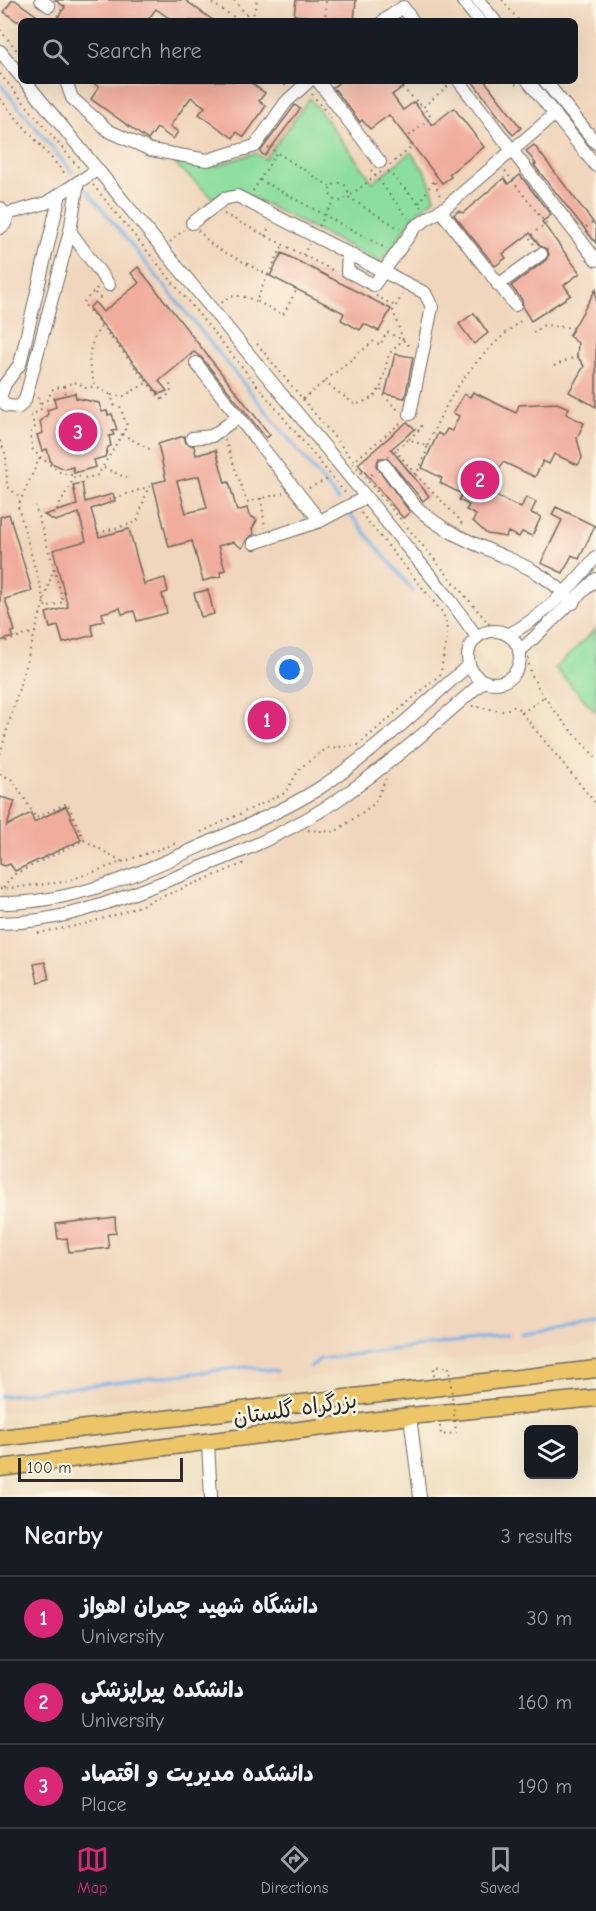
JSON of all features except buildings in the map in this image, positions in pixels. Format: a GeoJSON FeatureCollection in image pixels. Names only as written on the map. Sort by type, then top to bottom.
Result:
{"type":"FeatureCollection","features":[{"type":"Feature","properties":{"kind":"highway","name":"بزرگراه گلستان"},"geometry":{"type":"LineString","coordinates":[[0,1438],[596,1369]]}},
{"type":"Feature","properties":{"kind":"highway","name":"بزرگراه گلستان"},"geometry":{"type":"LineString","coordinates":[[0,1468],[208,1444],[410,1416],[596,1398]]}},
{"type":"Feature","properties":{"kind":"street"},"geometry":{"type":"LineString","coordinates":[[462,0],[477,18]]}},
{"type":"Feature","properties":{"kind":"street"},"geometry":{"type":"LineString","coordinates":[[478,0],[493,18]]}},
{"type":"Feature","properties":{"kind":"street"},"geometry":{"type":"LineString","coordinates":[[386,18],[407,4]]}},
{"type":"Feature","properties":{"kind":"street"},"geometry":{"type":"LineString","coordinates":[[0,51],[18,73]]}},
{"type":"Feature","properties":{"kind":"street"},"geometry":{"type":"LineString","coordinates":[[27,84],[448,597],[477,637]]}},
{"type":"Feature","properties":{"kind":"street"},"geometry":{"type":"LineString","coordinates":[[67,84],[72,98],[109,130],[151,150],[207,160],[255,146],[286,102],[306,84]]}},
{"type":"Feature","properties":{"kind":"street"},"geometry":{"type":"LineString","coordinates":[[320,84],[383,165]]}},
{"type":"Feature","properties":{"kind":"street"},"geometry":{"type":"LineString","coordinates":[[461,84],[596,260]]}},
{"type":"Feature","properties":{"kind":"street"},"geometry":{"type":"LineString","coordinates":[[530,84],[596,166]]}},
{"type":"Feature","properties":{"kind":"street"},"geometry":{"type":"LineString","coordinates":[[547,84],[596,143]]}},
{"type":"Feature","properties":{"kind":"street"},"geometry":{"type":"LineString","coordinates":[[348,253],[347,272],[374,285],[416,227],[439,211],[555,114]]}},
{"type":"Feature","properties":{"kind":"street"},"geometry":{"type":"LineString","coordinates":[[0,228],[5,224],[3,211],[46,203],[98,170]]}},
{"type":"Feature","properties":{"kind":"street"},"geometry":{"type":"LineString","coordinates":[[60,194],[20,364],[5,384],[0,397],[7,406],[18,407],[25,400],[82,180]]}},
{"type":"Feature","properties":{"kind":"street"},"geometry":{"type":"LineString","coordinates":[[192,223],[224,199],[237,196],[425,293],[432,307],[410,414]]}},
{"type":"Feature","properties":{"kind":"street"},"geometry":{"type":"LineString","coordinates":[[439,211],[515,305]]}},
{"type":"Feature","properties":{"kind":"street"},"geometry":{"type":"LineString","coordinates":[[70,231],[104,286]]}},
{"type":"Feature","properties":{"kind":"street"},"geometry":{"type":"LineString","coordinates":[[498,285],[541,255]]}},
{"type":"Feature","properties":{"kind":"street"},"geometry":{"type":"LineString","coordinates":[[196,363],[320,521]]}},
{"type":"Feature","properties":{"kind":"street"},"geometry":{"type":"LineString","coordinates":[[192,438],[212,436],[238,417]]}},
{"type":"Feature","properties":{"kind":"street"},"geometry":{"type":"LineString","coordinates":[[383,463],[421,511],[464,537],[539,572],[564,591],[573,603]]}},
{"type":"Feature","properties":{"kind":"street"},"geometry":{"type":"LineString","coordinates":[[254,543],[320,521],[366,497]]}},
{"type":"Feature","properties":{"kind":"street"},"geometry":{"type":"LineString","coordinates":[[508,635],[522,627],[564,591],[596,558]]}},
{"type":"Feature","properties":{"kind":"street"},"geometry":{"type":"LineString","coordinates":[[525,652],[508,635],[492,631],[477,637],[468,652],[469,665],[476,676],[484,681],[501,682],[509,678],[525,652],[596,579]]}},
{"type":"Feature","properties":{"kind":"street"},"geometry":{"type":"LineString","coordinates":[[0,903],[67,896],[122,879],[271,815],[318,789],[368,752],[469,665]]}},
{"type":"Feature","properties":{"kind":"street"},"geometry":{"type":"LineString","coordinates":[[0,923],[75,915],[210,864],[280,832],[345,795],[417,739],[484,681]]}},
{"type":"Feature","properties":{"kind":"street"},"geometry":{"type":"LineString","coordinates":[[271,815],[280,832]]}},
{"type":"Feature","properties":{"kind":"street"},"geometry":{"type":"LineString","coordinates":[[410,1416],[420,1497]]}},
{"type":"Feature","properties":{"kind":"street"},"geometry":{"type":"LineString","coordinates":[[208,1444],[211,1497]]}},
{"type":"Feature","properties":{"kind":"path"},"geometry":{"type":"LineString","coordinates":[[56,18],[68,0]]}},
{"type":"Feature","properties":{"kind":"path"},"geometry":{"type":"LineString","coordinates":[[234,0],[249,18]]}},
{"type":"Feature","properties":{"kind":"path"},"geometry":{"type":"LineString","coordinates":[[253,18],[257,0]]}},
{"type":"Feature","properties":{"kind":"path"},"geometry":{"type":"LineString","coordinates":[[325,18],[327,0]]}},
{"type":"Feature","properties":{"kind":"path"},"geometry":{"type":"LineString","coordinates":[[502,0],[517,18]]}},
{"type":"Feature","properties":{"kind":"path"},"geometry":{"type":"LineString","coordinates":[[209,1],[235,18]]}},
{"type":"Feature","properties":{"kind":"path"},"geometry":{"type":"LineString","coordinates":[[0,30],[18,51]]}},
{"type":"Feature","properties":{"kind":"path"},"geometry":{"type":"LineString","coordinates":[[0,74],[82,180],[444,613],[450,630],[443,651],[441,673],[358,745],[327,748],[300,768],[285,793],[192,836]]}},
{"type":"Feature","properties":{"kind":"path"},"geometry":{"type":"LineString","coordinates":[[423,106],[450,84]]}},
{"type":"Feature","properties":{"kind":"path"},"geometry":{"type":"LineString","coordinates":[[348,197],[349,192],[343,183],[338,182],[332,187],[330,195],[333,200],[344,201],[383,165],[412,147],[407,138],[431,117],[423,106],[402,88]]}},
{"type":"Feature","properties":{"kind":"path"},"geometry":{"type":"LineString","coordinates":[[0,99],[67,176]]}},
{"type":"Feature","properties":{"kind":"path"},"geometry":{"type":"LineString","coordinates":[[258,140],[332,187]]}},
{"type":"Feature","properties":{"kind":"path"},"geometry":{"type":"LineString","coordinates":[[247,201],[277,152]]}},
{"type":"Feature","properties":{"kind":"path"},"geometry":{"type":"LineString","coordinates":[[498,162],[546,224]]}},
{"type":"Feature","properties":{"kind":"path"},"geometry":{"type":"LineString","coordinates":[[383,165],[419,203],[439,211]]}},
{"type":"Feature","properties":{"kind":"path"},"geometry":{"type":"LineString","coordinates":[[260,180],[397,254]]}},
{"type":"Feature","properties":{"kind":"path"},"geometry":{"type":"LineString","coordinates":[[419,203],[434,180],[439,211]]}},
{"type":"Feature","properties":{"kind":"path"},"geometry":{"type":"LineString","coordinates":[[348,197],[410,235]]}},
{"type":"Feature","properties":{"kind":"path"},"geometry":{"type":"LineString","coordinates":[[214,206],[224,214],[338,273],[347,272]]}},
{"type":"Feature","properties":{"kind":"path"},"geometry":{"type":"LineString","coordinates":[[541,255],[529,237],[560,213]]}},
{"type":"Feature","properties":{"kind":"path"},"geometry":{"type":"LineString","coordinates":[[162,248],[192,223],[213,246],[268,275]]}},
{"type":"Feature","properties":{"kind":"path"},"geometry":{"type":"LineString","coordinates":[[256,301],[283,245]]}},
{"type":"Feature","properties":{"kind":"path"},"geometry":{"type":"LineString","coordinates":[[403,340],[395,324],[393,311],[408,283]]}},
{"type":"Feature","properties":{"kind":"path"},"geometry":{"type":"LineString","coordinates":[[374,285],[375,296],[396,306]]}},
{"type":"Feature","properties":{"kind":"path"},"geometry":{"type":"LineString","coordinates":[[104,286],[83,303],[163,401],[171,393],[170,383]]}},
{"type":"Feature","properties":{"kind":"path"},"geometry":{"type":"LineString","coordinates":[[229,311],[222,302],[231,296],[244,296],[283,315],[297,289]]}},
{"type":"Feature","properties":{"kind":"path"},"geometry":{"type":"LineString","coordinates":[[95,293],[103,301]]}},
{"type":"Feature","properties":{"kind":"path"},"geometry":{"type":"LineString","coordinates":[[416,475],[427,452],[441,411],[458,385],[481,356],[524,319]]}},
{"type":"Feature","properties":{"kind":"path"},"geometry":{"type":"LineString","coordinates":[[96,387],[88,362],[89,348],[102,326]]}},
{"type":"Feature","properties":{"kind":"path"},"geometry":{"type":"LineString","coordinates":[[532,333],[544,326],[574,327]]}},
{"type":"Feature","properties":{"kind":"path"},"geometry":{"type":"LineString","coordinates":[[303,399],[374,341],[380,345],[387,332],[403,340]]}},
{"type":"Feature","properties":{"kind":"path"},"geometry":{"type":"LineString","coordinates":[[251,337],[354,461],[406,418],[385,397],[380,388]]}},
{"type":"Feature","properties":{"kind":"path"},"geometry":{"type":"LineString","coordinates":[[324,382],[356,405],[374,397],[380,388],[389,354],[403,340]]}},
{"type":"Feature","properties":{"kind":"path"},"geometry":{"type":"LineString","coordinates":[[554,366],[577,356]]}},
{"type":"Feature","properties":{"kind":"path"},"geometry":{"type":"LineString","coordinates":[[40,403],[47,400],[53,389],[77,382],[86,388],[96,387],[111,395],[124,396],[148,382]]}},
{"type":"Feature","properties":{"kind":"path"},"geometry":{"type":"LineString","coordinates":[[64,386],[66,395]]}},
{"type":"Feature","properties":{"kind":"path"},"geometry":{"type":"LineString","coordinates":[[38,394],[41,409],[31,416],[35,427],[30,433],[33,450],[61,473],[87,478],[98,475],[104,468],[127,426],[120,407],[114,405],[111,395]]}},
{"type":"Feature","properties":{"kind":"path"},"geometry":{"type":"LineString","coordinates":[[383,463],[422,427],[410,414]]}},
{"type":"Feature","properties":{"kind":"path"},"geometry":{"type":"LineString","coordinates":[[218,431],[228,444],[247,502],[320,485],[326,480]]}},
{"type":"Feature","properties":{"kind":"path"},"geometry":{"type":"LineString","coordinates":[[122,434],[151,450]]}},
{"type":"Feature","properties":{"kind":"path"},"geometry":{"type":"LineString","coordinates":[[409,438],[427,447]]}},
{"type":"Feature","properties":{"kind":"path"},"geometry":{"type":"LineString","coordinates":[[0,441],[6,455],[6,486],[21,499]]}},
{"type":"Feature","properties":{"kind":"path"},"geometry":{"type":"LineString","coordinates":[[395,450],[461,521],[464,537]]}},
{"type":"Feature","properties":{"kind":"path"},"geometry":{"type":"LineString","coordinates":[[35,506],[63,602],[46,608],[18,506],[40,457]]}},
{"type":"Feature","properties":{"kind":"path"},"geometry":{"type":"LineString","coordinates":[[104,468],[127,478]]}},
{"type":"Feature","properties":{"kind":"path"},"geometry":{"type":"LineString","coordinates":[[54,515],[75,476]]}},
{"type":"Feature","properties":{"kind":"path"},"geometry":{"type":"LineString","coordinates":[[109,500],[154,485]]}},
{"type":"Feature","properties":{"kind":"path"},"geometry":{"type":"LineString","coordinates":[[98,533],[137,522],[148,488]]}},
{"type":"Feature","properties":{"kind":"path"},"geometry":{"type":"LineString","coordinates":[[261,498],[267,539]]}},
{"type":"Feature","properties":{"kind":"path"},"geometry":{"type":"LineString","coordinates":[[0,754],[54,567]]}},
{"type":"Feature","properties":{"kind":"path"},"geometry":{"type":"LineString","coordinates":[[0,643],[36,632]]}},
{"type":"Feature","properties":{"kind":"path"},"geometry":{"type":"LineString","coordinates":[[525,652],[530,674],[596,758]]}},
{"type":"Feature","properties":{"kind":"path"},"geometry":{"type":"LineString","coordinates":[[441,673],[456,676]]}},
{"type":"Feature","properties":{"kind":"path"},"geometry":{"type":"LineString","coordinates":[[522,713],[545,696]]}},
{"type":"Feature","properties":{"kind":"path"},"geometry":{"type":"LineString","coordinates":[[0,774],[13,780],[36,818],[67,803],[84,840],[124,863]]}},
{"type":"Feature","properties":{"kind":"path"},"geometry":{"type":"LineString","coordinates":[[2,889],[13,875],[84,840]]}},
{"type":"Feature","properties":{"kind":"path"},"geometry":{"type":"LineString","coordinates":[[2,889],[64,882],[182,841]]}},
{"type":"Feature","properties":{"kind":"path"},"geometry":{"type":"LineString","coordinates":[[434,1367],[449,1367],[456,1433],[441,1435]]}},
{"type":"Feature","properties":{"kind":"shaded area"},"geometry":{"type":"Polygon","coordinates":[[[0,0],[596,0],[596,759],[535,680],[534,657],[509,625],[491,626],[159,229],[42,84],[578,84],[578,18],[18,18],[18,54],[0,32],[0,0]]]}},
{"type":"Feature","properties":{"kind":"shaded area"},"geometry":{"type":"Polygon","coordinates":[[[0,63],[596,797],[596,1343],[0,1413],[0,63]]]}},
{"type":"Feature","properties":{"kind":"green space"},"geometry":{"type":"Polygon","coordinates":[[[310,98],[373,182],[411,152],[426,173],[435,198],[413,217],[381,263],[238,190],[223,192],[213,198],[174,163],[216,166],[255,153],[265,159],[310,98]]]}},
{"type":"Feature","properties":{"kind":"green space"},"geometry":{"type":"Polygon","coordinates":[[[596,629],[596,712],[555,668],[596,629]]]}},
{"type":"Feature","properties":{"kind":"waterway"},"geometry":{"type":"LineString","coordinates":[[0,84],[72,172]]}},
{"type":"Feature","properties":{"kind":"waterway"},"geometry":{"type":"LineString","coordinates":[[86,189],[338,500]]}},
{"type":"Feature","properties":{"kind":"waterway"},"geometry":{"type":"LineString","coordinates":[[349,513],[414,592]]}},
{"type":"Feature","properties":{"kind":"waterway"},"geometry":{"type":"LineString","coordinates":[[521,1334],[596,1325]]}},
{"type":"Feature","properties":{"kind":"waterway"},"geometry":{"type":"LineString","coordinates":[[310,1367],[320,1359],[508,1335]]}},
{"type":"Feature","properties":{"kind":"waterway"},"geometry":{"type":"LineString","coordinates":[[0,1396],[245,1367],[277,1371]]}},
{"type":"Feature","properties":{"kind":"place","name":"دانشکده مدیریت و اقتصاد"},"geometry":{"type":"Point","coordinates":[78,432]}},
{"type":"Feature","properties":{"kind":"place","name":"دانشکده پیراپزشکی"},"geometry":{"type":"Point","coordinates":[480,480]}},
{"type":"Feature","properties":{"kind":"place","name":"دانشگاه شهید چمران اهواز"},"geometry":{"type":"Point","coordinates":[267,720]}}]}
